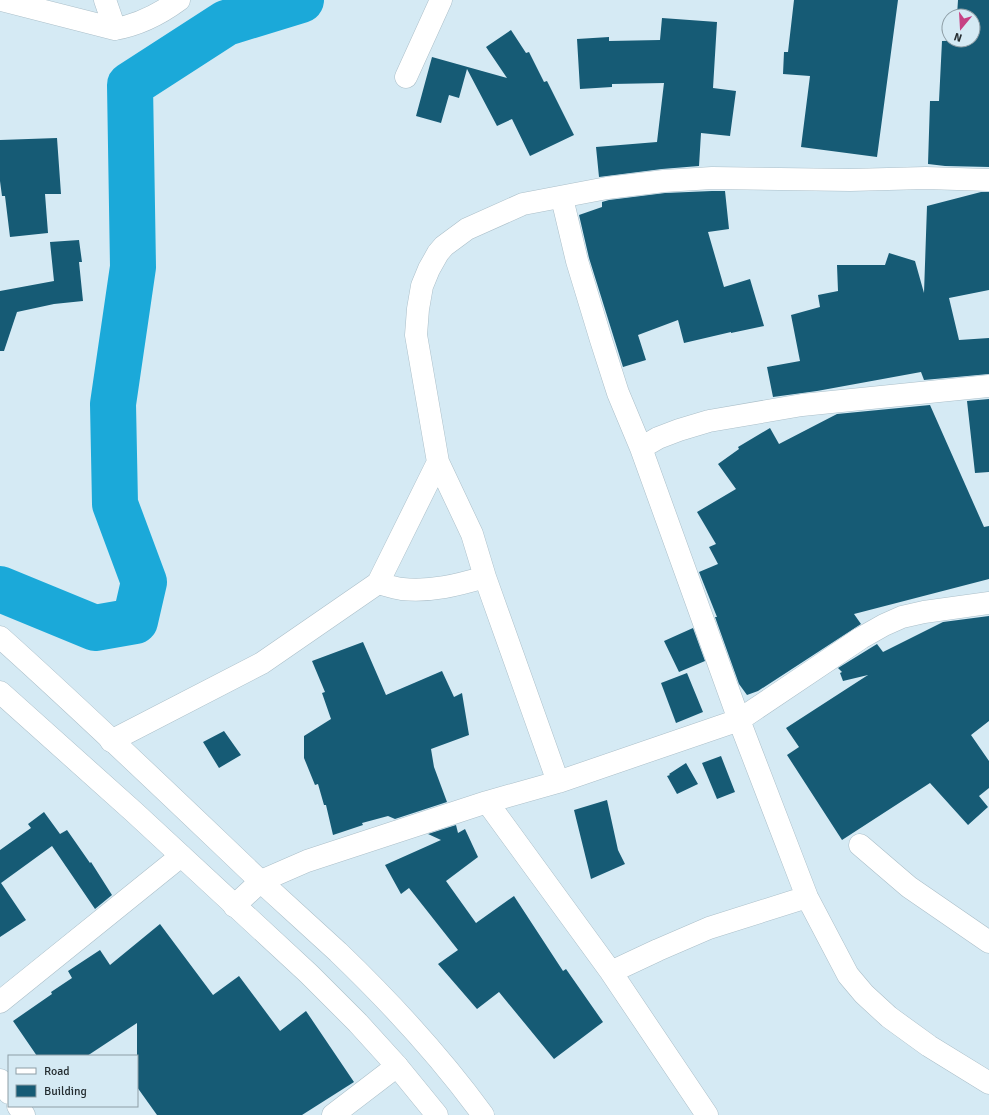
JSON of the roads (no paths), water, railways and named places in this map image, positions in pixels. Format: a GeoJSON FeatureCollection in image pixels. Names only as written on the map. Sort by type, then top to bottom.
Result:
{"type":"FeatureCollection","features":[{"type":"Feature","properties":{"kind":"street"},"geometry":{"type":"LineString","coordinates":[[1,0],[115,29],[129,27],[145,20],[170,7],[179,0]]}},
{"type":"Feature","properties":{"kind":"street"},"geometry":{"type":"LineString","coordinates":[[104,0],[115,29]]}},
{"type":"Feature","properties":{"kind":"street"},"geometry":{"type":"LineString","coordinates":[[406,77],[441,0]]}},
{"type":"Feature","properties":{"kind":"street"},"geometry":{"type":"LineString","coordinates":[[558,782],[485,576],[472,534],[438,462],[416,335],[422,286],[429,269],[444,246],[467,229],[523,204],[562,198],[607,188],[664,181],[712,178],[850,180],[926,178],[989,180]]}},
{"type":"Feature","properties":{"kind":"street"},"geometry":{"type":"LineString","coordinates":[[562,198],[577,261],[618,393],[641,448],[740,720],[807,897],[848,976],[864,994],[889,1017],[929,1046],[989,1083]]}},
{"type":"Feature","properties":{"kind":"street"},"geometry":{"type":"LineString","coordinates":[[641,448],[658,438],[708,421],[802,405],[989,386]]}},
{"type":"Feature","properties":{"kind":"street"},"geometry":{"type":"LineString","coordinates":[[111,741],[262,663],[378,583],[438,462]]}},
{"type":"Feature","properties":{"kind":"street"},"geometry":{"type":"LineString","coordinates":[[378,583],[402,589],[433,590],[464,584],[485,576]]}},
{"type":"Feature","properties":{"kind":"street"},"geometry":{"type":"LineString","coordinates":[[234,906],[261,881],[307,861],[487,802],[558,782],[740,720],[861,638],[902,617],[924,612],[989,603]]}},
{"type":"Feature","properties":{"kind":"street"},"geometry":{"type":"LineString","coordinates":[[0,637],[338,952],[401,1015],[452,1075],[483,1115]]}},
{"type":"Feature","properties":{"kind":"street"},"geometry":{"type":"LineString","coordinates":[[0,692],[309,974],[398,1066],[437,1115]]}},
{"type":"Feature","properties":{"kind":"street"},"geometry":{"type":"LineString","coordinates":[[487,802],[612,972],[707,1115]]}},
{"type":"Feature","properties":{"kind":"street"},"geometry":{"type":"LineString","coordinates":[[860,845],[909,887],[989,942]]}},
{"type":"Feature","properties":{"kind":"street"},"geometry":{"type":"LineString","coordinates":[[0,1002],[181,856]]}},
{"type":"Feature","properties":{"kind":"street"},"geometry":{"type":"LineString","coordinates":[[612,972],[709,928],[807,897]]}},
{"type":"Feature","properties":{"kind":"street"},"geometry":{"type":"LineString","coordinates":[[332,1115],[398,1066]]}},
{"type":"Feature","properties":{"kind":"street"},"geometry":{"type":"LineString","coordinates":[[0,1080],[8,1092]]}},
{"type":"Feature","properties":{"kind":"waterway"},"geometry":{"type":"LineString","coordinates":[[0,589],[95,628],[135,621],[144,582],[115,504],[113,404],[133,267],[130,85],[226,23],[301,0]]}}]}
